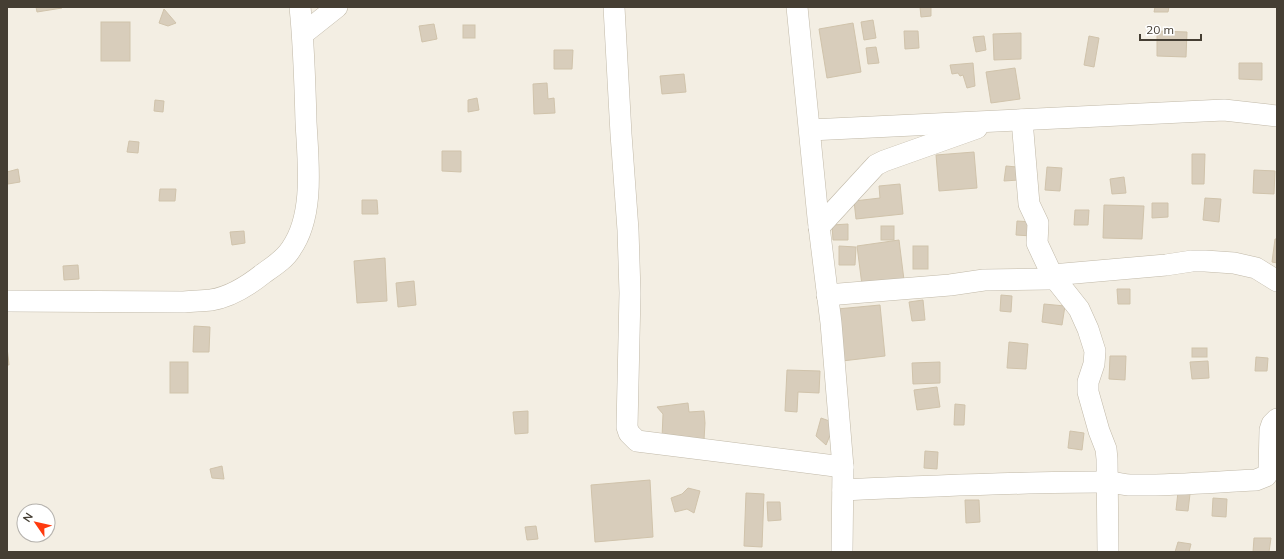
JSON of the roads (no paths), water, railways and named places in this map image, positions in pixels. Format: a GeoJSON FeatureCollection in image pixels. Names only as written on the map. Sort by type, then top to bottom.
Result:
{"type":"FeatureCollection","features":[{"type":"Feature","properties":{"kind":"street"},"geometry":{"type":"LineString","coordinates":[[7,301],[184,302],[212,300],[232,293],[250,284],[279,262],[291,250],[299,236],[306,210],[308,169],[303,34],[300,7]]}},
{"type":"Feature","properties":{"kind":"street"},"geometry":{"type":"LineString","coordinates":[[303,34],[337,7]]}},
{"type":"Feature","properties":{"kind":"street"},"geometry":{"type":"LineString","coordinates":[[614,7],[630,293],[627,427],[629,433],[638,441],[843,467]]}},
{"type":"Feature","properties":{"kind":"street"},"geometry":{"type":"LineString","coordinates":[[797,7],[843,467],[842,552]]}},
{"type":"Feature","properties":{"kind":"street"},"geometry":{"type":"LineString","coordinates":[[810,130],[1224,110],[1277,116]]}},
{"type":"Feature","properties":{"kind":"street"},"geometry":{"type":"LineString","coordinates":[[1022,120],[1029,204],[1038,224],[1037,243],[1052,275],[1079,309],[1088,329],[1094,351],[1094,364],[1088,382],[1088,392],[1098,431],[1106,449],[1108,552]]}},
{"type":"Feature","properties":{"kind":"street"},"geometry":{"type":"LineString","coordinates":[[820,227],[866,175],[876,166],[884,161],[974,130],[987,122]]}},
{"type":"Feature","properties":{"kind":"street"},"geometry":{"type":"LineString","coordinates":[[827,295],[950,285],[984,280],[1049,279],[1052,275],[1166,265],[1192,261],[1234,263],[1256,268],[1277,281]]}},
{"type":"Feature","properties":{"kind":"street"},"geometry":{"type":"LineString","coordinates":[[843,490],[929,486],[1107,482],[1128,485],[1191,484],[1256,480],[1266,476],[1269,470],[1270,430],[1272,424],[1277,419]]}}]}
